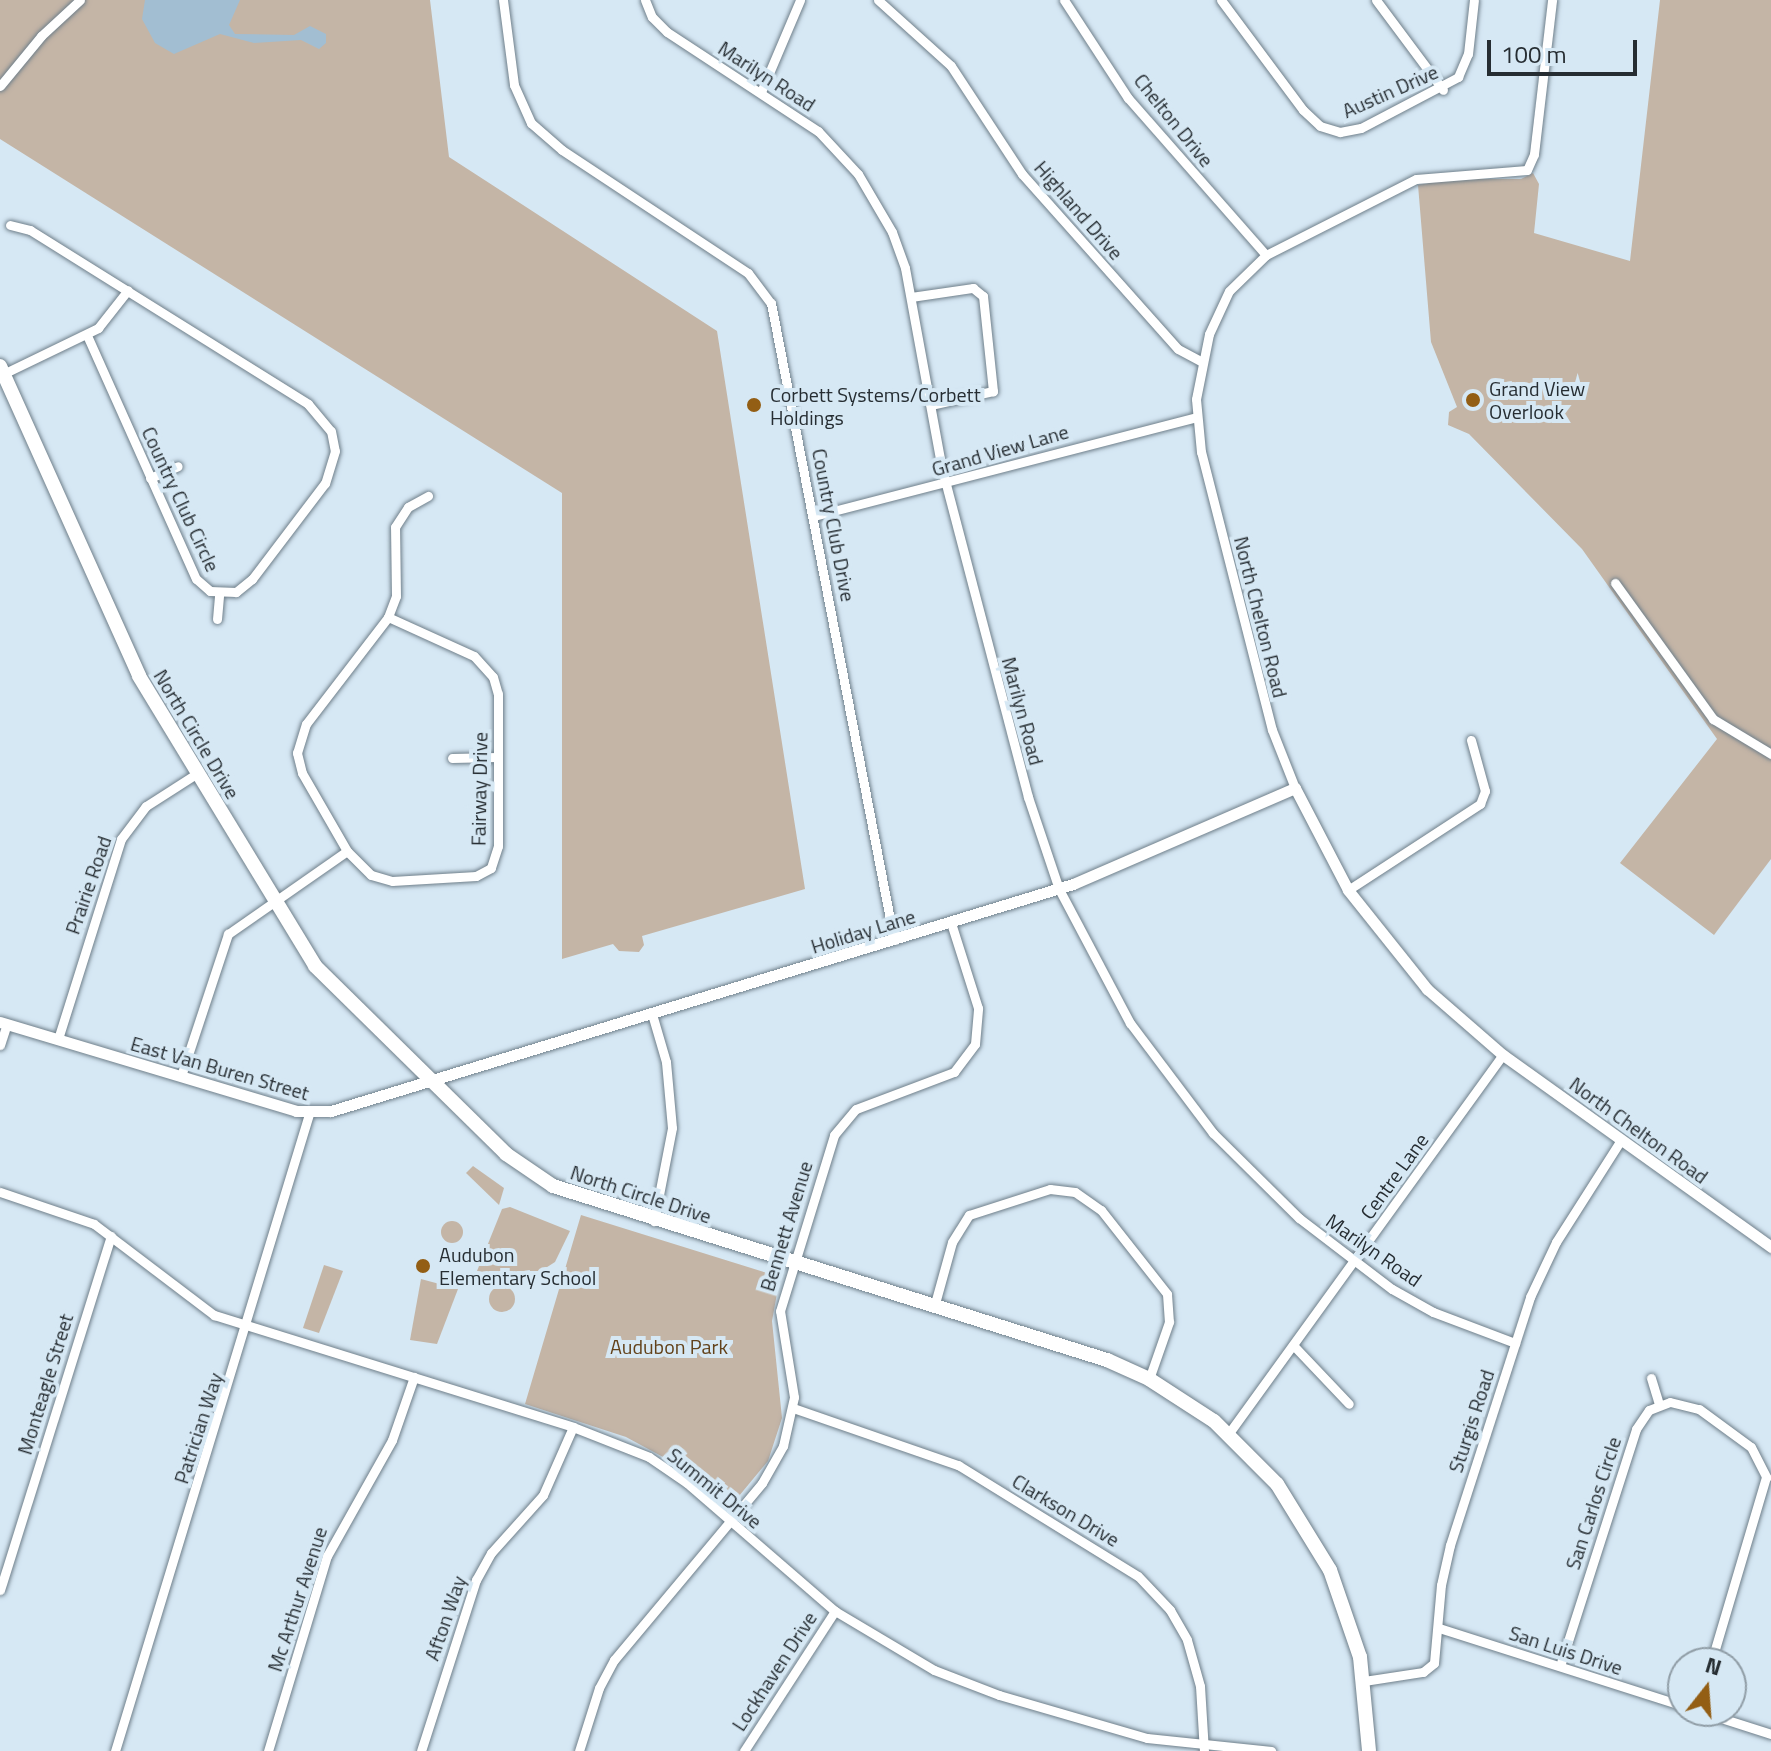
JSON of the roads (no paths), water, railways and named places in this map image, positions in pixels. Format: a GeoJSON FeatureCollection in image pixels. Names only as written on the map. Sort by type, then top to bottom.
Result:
{"type":"FeatureCollection","features":[{"type":"Feature","properties":{"kind":"main road","name":"North Circle Drive"},"geometry":{"type":"LineString","coordinates":[[2,370],[139,676],[315,966],[506,1154],[541,1179],[577,1198],[1095,1356],[1149,1379],[1229,1433],[1277,1484],[1330,1570],[1364,1681],[1369,1751]]}},
{"type":"Feature","properties":{"kind":"street"},"geometry":{"type":"LineString","coordinates":[[0,86],[41,36],[80,0]]}},
{"type":"Feature","properties":{"kind":"street","name":"Country Club Drive"},"geometry":{"type":"LineString","coordinates":[[503,0],[514,85],[531,123],[550,142],[748,273],[764,291],[775,316],[894,940]]}},
{"type":"Feature","properties":{"kind":"street","name":"Marilyn Road"},"geometry":{"type":"LineString","coordinates":[[645,0],[652,17],[667,32],[818,131],[858,174],[892,232],[911,297],[946,483],[1028,797],[1059,889],[1112,992],[1166,1075],[1242,1164],[1354,1262],[1433,1312],[1515,1343]]}},
{"type":"Feature","properties":{"kind":"street"},"geometry":{"type":"LineString","coordinates":[[761,92],[800,0]]}},
{"type":"Feature","properties":{"kind":"street","name":"Highland Drive"},"geometry":{"type":"LineString","coordinates":[[878,0],[951,66],[993,123],[1022,174],[1178,349],[1201,361]]}},
{"type":"Feature","properties":{"kind":"street","name":"Chelton Drive"},"geometry":{"type":"LineString","coordinates":[[1064,0],[1128,98],[1266,255]]}},
{"type":"Feature","properties":{"kind":"street","name":"Austin Drive"},"geometry":{"type":"LineString","coordinates":[[1221,0],[1303,110],[1329,130],[1361,128],[1443,90],[1458,77],[1466,62],[1474,0]]}},
{"type":"Feature","properties":{"kind":"street"},"geometry":{"type":"LineString","coordinates":[[1376,0],[1443,90]]}},
{"type":"Feature","properties":{"kind":"street","name":"North Chelton Road"},"geometry":{"type":"LineString","coordinates":[[1552,0],[1534,154],[1527,170],[1416,179],[1266,255],[1223,300],[1201,361],[1196,417],[1247,639],[1272,730],[1295,788],[1348,890],[1427,989],[1503,1055],[1771,1247]]}},
{"type":"Feature","properties":{"kind":"street"},"geometry":{"type":"LineString","coordinates":[[2,370],[87,335],[112,316],[128,290],[30,230],[10,225]]}},
{"type":"Feature","properties":{"kind":"street","name":"Country Club Circle"},"geometry":{"type":"LineString","coordinates":[[87,335],[196,579],[219,594],[236,592],[252,579],[325,483],[334,462],[335,439],[308,404],[128,290]]}},
{"type":"Feature","properties":{"kind":"street"},"geometry":{"type":"LineString","coordinates":[[911,297],[980,291],[993,391],[931,405]]}},
{"type":"Feature","properties":{"kind":"street","name":"Grand View Lane"},"geometry":{"type":"LineString","coordinates":[[814,516],[1196,417]]}},
{"type":"Feature","properties":{"kind":"street"},"geometry":{"type":"LineString","coordinates":[[150,478],[178,466]]}},
{"type":"Feature","properties":{"kind":"street","name":"Fairway Drive"},"geometry":{"type":"LineString","coordinates":[[388,617],[474,656],[489,670],[498,694],[498,846],[491,868],[468,877],[392,881],[371,875],[347,851],[302,773],[298,743],[306,724],[388,617],[396,596],[395,527],[408,507],[428,496]]}},
{"type":"Feature","properties":{"kind":"street"},"geometry":{"type":"LineString","coordinates":[[1615,583],[1713,719],[1771,754]]}},
{"type":"Feature","properties":{"kind":"street"},"geometry":{"type":"LineString","coordinates":[[217,619],[219,594]]}},
{"type":"Feature","properties":{"kind":"street"},"geometry":{"type":"LineString","coordinates":[[1348,890],[1480,804],[1485,791],[1471,740]]}},
{"type":"Feature","properties":{"kind":"street"},"geometry":{"type":"LineString","coordinates":[[452,758],[497,757]]}},
{"type":"Feature","properties":{"kind":"street","name":"Prairie Road"},"geometry":{"type":"LineString","coordinates":[[58,1039],[121,839],[146,806],[196,774]]}},
{"type":"Feature","properties":{"kind":"street","name":"Holiday Lane"},"geometry":{"type":"LineString","coordinates":[[431,1082],[1059,889],[1295,788]]}},
{"type":"Feature","properties":{"kind":"street"},"geometry":{"type":"LineString","coordinates":[[181,1076],[220,948],[239,921],[347,851]]}},
{"type":"Feature","properties":{"kind":"street"},"geometry":{"type":"LineString","coordinates":[[491,868],[500,876]]}},
{"type":"Feature","properties":{"kind":"street","name":"Bennett Avenue"},"geometry":{"type":"LineString","coordinates":[[579,1751],[609,1667],[771,1470],[793,1408],[779,1322],[793,1263],[840,1125],[864,1104],[954,1072],[975,1044],[978,1008],[951,923]]}},
{"type":"Feature","properties":{"kind":"street"},"geometry":{"type":"LineString","coordinates":[[652,1014],[666,1062],[672,1128],[654,1221]]}},
{"type":"Feature","properties":{"kind":"street"},"geometry":{"type":"LineString","coordinates":[[0,1045],[3,1023]]}},
{"type":"Feature","properties":{"kind":"street","name":"East Van Buren Street"},"geometry":{"type":"LineString","coordinates":[[3,1023],[309,1114],[431,1082]]}},
{"type":"Feature","properties":{"kind":"street","name":"Centre Lane"},"geometry":{"type":"LineString","coordinates":[[1229,1433],[1503,1055]]}},
{"type":"Feature","properties":{"kind":"street","name":"Patrician Way"},"geometry":{"type":"LineString","coordinates":[[115,1751],[248,1327],[309,1114]]}},
{"type":"Feature","properties":{"kind":"street","name":"Sturgis Road"},"geometry":{"type":"LineString","coordinates":[[1364,1681],[1430,1668],[1437,1655],[1450,1545],[1515,1343],[1546,1260],[1621,1140]]}},
{"type":"Feature","properties":{"kind":"street"},"geometry":{"type":"LineString","coordinates":[[934,1307],[952,1242],[969,1215],[1050,1189],[1075,1192],[1101,1210],[1167,1294],[1169,1322],[1149,1379]]}},
{"type":"Feature","properties":{"kind":"street","name":"Summit Drive"},"geometry":{"type":"LineString","coordinates":[[0,1192],[78,1216],[111,1236],[191,1302],[248,1327],[573,1427],[649,1457],[729,1520],[835,1611],[903,1654],[962,1683],[1125,1732],[1203,1749],[1271,1751]]}},
{"type":"Feature","properties":{"kind":"street","name":"Monteagle Street"},"geometry":{"type":"LineString","coordinates":[[0,1590],[111,1236]]}},
{"type":"Feature","properties":{"kind":"street"},"geometry":{"type":"LineString","coordinates":[[1293,1345],[1349,1404]]}},
{"type":"Feature","properties":{"kind":"street","name":"Mc Arthur Avenue"},"geometry":{"type":"LineString","coordinates":[[268,1751],[327,1556],[392,1440],[414,1377]]}},
{"type":"Feature","properties":{"kind":"street"},"geometry":{"type":"LineString","coordinates":[[1651,1378],[1659,1404],[1699,1409],[1751,1447],[1764,1466],[1764,1498],[1716,1647]]}},
{"type":"Feature","properties":{"kind":"street","name":"San Carlos Circle"},"geometry":{"type":"LineString","coordinates":[[1560,1666],[1636,1429],[1659,1404]]}},
{"type":"Feature","properties":{"kind":"street","name":"Clarkson Drive"},"geometry":{"type":"LineString","coordinates":[[793,1408],[947,1460],[1138,1576],[1170,1610],[1187,1640],[1200,1686],[1203,1749]]}},
{"type":"Feature","properties":{"kind":"street","name":"Afton Way"},"geometry":{"type":"LineString","coordinates":[[421,1751],[476,1580],[491,1553],[543,1495],[573,1427]]}},
{"type":"Feature","properties":{"kind":"street","name":"Lockhaven Drive"},"geometry":{"type":"LineString","coordinates":[[744,1751],[835,1611]]}},
{"type":"Feature","properties":{"kind":"street","name":"San Luis Drive"},"geometry":{"type":"LineString","coordinates":[[1439,1628],[1667,1701]]}},
{"type":"Feature","properties":{"kind":"street"},"geometry":{"type":"LineString","coordinates":[[1747,1726],[1771,1734]]}},
{"type":"Feature","properties":{"kind":"water"},"geometry":{"type":"Polygon","coordinates":[[[145,0],[240,0],[229,25],[235,34],[294,35],[310,26],[326,34],[326,43],[319,49],[301,40],[254,43],[220,34],[174,54],[155,43],[142,19],[145,0]]]}},
{"type":"Feature","properties":{"kind":"place","name":"Grand View Overlook"},"geometry":{"type":"Point","coordinates":[1473,400]}},
{"type":"Feature","properties":{"kind":"place","name":"Corbett Systems/Corbett Holdings"},"geometry":{"type":"Point","coordinates":[754,405]}},
{"type":"Feature","properties":{"kind":"place","name":"Audubon Elementary School"},"geometry":{"type":"Point","coordinates":[423,1266]}},
{"type":"Feature","properties":{"kind":"park label","name":"Audubon Park"},"geometry":{"type":"Point","coordinates":[669,1346]}}]}
